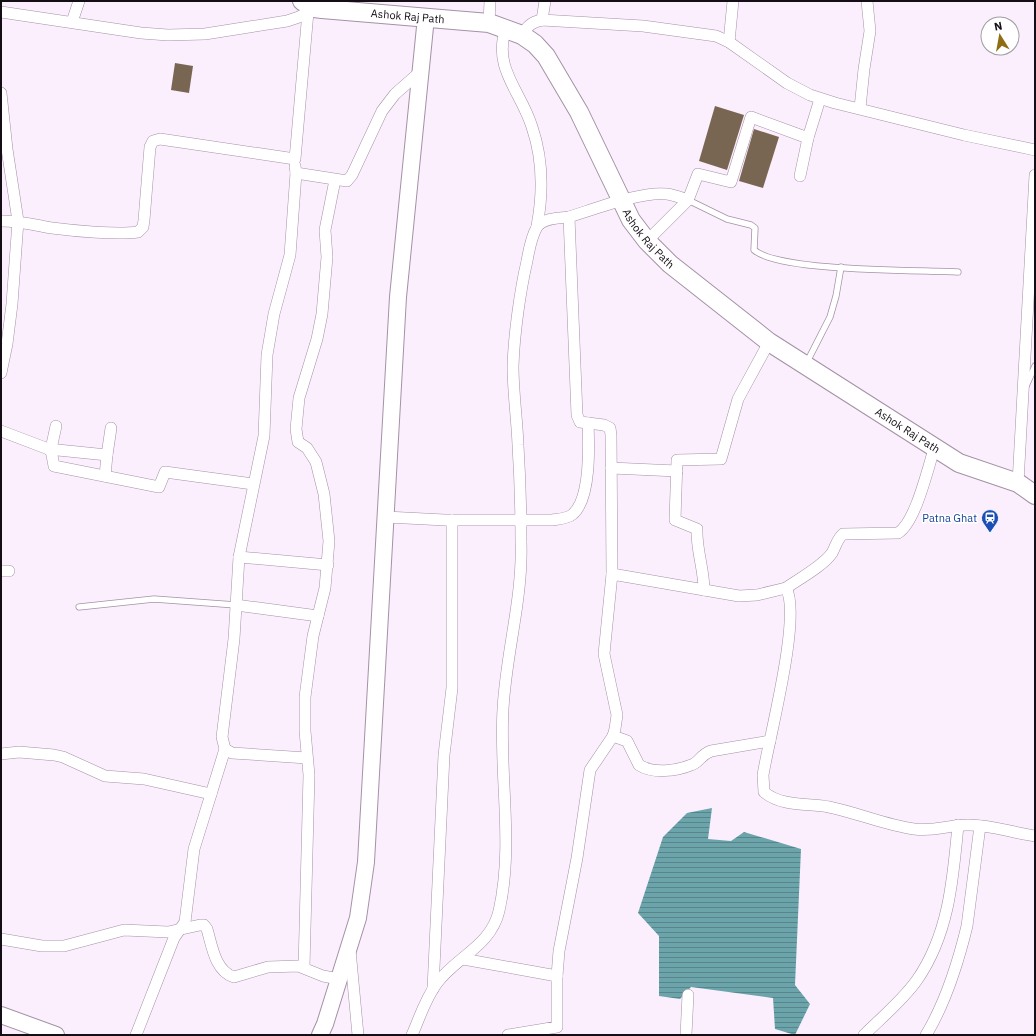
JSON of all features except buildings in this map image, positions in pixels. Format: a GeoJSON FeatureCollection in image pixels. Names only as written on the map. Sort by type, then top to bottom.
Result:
{"type":"FeatureCollection","features":[{"type":"Feature","properties":{"kind":"main road","name":"Ashok Raj Path"},"geometry":{"type":"LineString","coordinates":[[312,5],[497,26],[522,35],[535,44],[546,56],[579,112],[621,202],[647,241],[670,264],[769,342],[806,364],[959,463],[1018,483],[1035,495]]}},
{"type":"Feature","properties":{"kind":"main road"},"geometry":{"type":"LineString","coordinates":[[320,1035],[325,1024],[358,918],[366,862],[398,297],[426,17]]}},
{"type":"Feature","properties":{"kind":"main road"},"geometry":{"type":"LineString","coordinates":[[1,1015],[56,1035]]}},
{"type":"Feature","properties":{"kind":"street"},"geometry":{"type":"LineString","coordinates":[[72,22],[79,1]]}},
{"type":"Feature","properties":{"kind":"street"},"geometry":{"type":"LineString","coordinates":[[412,1035],[433,989],[445,974],[463,959],[492,930],[499,913],[501,899],[506,818],[502,742],[503,706],[519,587],[522,544],[513,366],[524,274],[532,238],[537,226],[542,194],[538,155],[529,118],[503,62],[501,40],[490,1]]}},
{"type":"Feature","properties":{"kind":"street"},"geometry":{"type":"LineString","coordinates":[[542,20],[545,1]]}},
{"type":"Feature","properties":{"kind":"street"},"geometry":{"type":"LineString","coordinates":[[729,42],[733,1]]}},
{"type":"Feature","properties":{"kind":"street"},"geometry":{"type":"LineString","coordinates":[[860,108],[870,31],[867,1]]}},
{"type":"Feature","properties":{"kind":"street"},"geometry":{"type":"LineString","coordinates":[[1,12],[141,33],[168,35],[206,34],[287,21],[312,5]]}},
{"type":"Feature","properties":{"kind":"street"},"geometry":{"type":"LineString","coordinates":[[136,1035],[171,944],[185,922],[188,913],[192,856],[225,749],[222,737],[236,605],[239,557],[253,484],[261,458],[264,436],[267,354],[274,314],[290,255],[296,173],[295,159],[312,5]]}},
{"type":"Feature","properties":{"kind":"street"},"geometry":{"type":"LineString","coordinates":[[522,35],[527,26],[542,20],[656,27],[716,36],[729,42],[787,83],[820,99],[964,135],[1035,150]]}},
{"type":"Feature","properties":{"kind":"street"},"geometry":{"type":"LineString","coordinates":[[296,173],[334,180],[347,180],[352,176],[382,111],[395,94],[420,72]]}},
{"type":"Feature","properties":{"kind":"street"},"geometry":{"type":"LineString","coordinates":[[1,93],[7,149],[18,221],[12,304],[7,344],[1,373]]}},
{"type":"Feature","properties":{"kind":"street"},"geometry":{"type":"LineString","coordinates":[[800,176],[808,138],[820,99]]}},
{"type":"Feature","properties":{"kind":"street"},"geometry":{"type":"LineString","coordinates":[[647,241],[688,200],[698,174],[731,182],[751,117],[808,138]]}},
{"type":"Feature","properties":{"kind":"street"},"geometry":{"type":"LineString","coordinates":[[1,221],[18,221],[53,228],[138,232],[143,227],[144,220],[150,147],[153,141],[160,139],[295,159]]}},
{"type":"Feature","properties":{"kind":"street"},"geometry":{"type":"LineString","coordinates":[[1018,483],[1035,176]]}},
{"type":"Feature","properties":{"kind":"street"},"geometry":{"type":"LineString","coordinates":[[304,967],[309,842],[307,809],[309,775],[305,731],[305,697],[313,636],[323,599],[328,565],[328,528],[322,488],[313,455],[298,442],[296,429],[299,398],[317,339],[322,314],[327,257],[325,230],[334,180]]}},
{"type":"Feature","properties":{"kind":"street"},"geometry":{"type":"LineString","coordinates":[[537,226],[544,221],[646,196],[666,194],[688,200]]}},
{"type":"Feature","properties":{"kind":"street"},"geometry":{"type":"LineString","coordinates":[[508,1035],[552,1029],[557,1031],[557,976],[590,770],[613,736],[616,715],[604,654],[612,574],[610,428],[604,425],[580,422],[577,415],[569,216]]}},
{"type":"Feature","properties":{"kind":"street"},"geometry":{"type":"LineString","coordinates":[[704,590],[701,558],[696,543],[697,529],[675,520],[677,460],[721,459],[738,399],[769,342]]}},
{"type":"Feature","properties":{"kind":"street"},"geometry":{"type":"LineString","coordinates":[[386,517],[452,520],[562,519],[574,513],[581,500],[586,483],[589,458],[588,424]]}},
{"type":"Feature","properties":{"kind":"street"},"geometry":{"type":"LineString","coordinates":[[56,426],[49,449],[51,450],[54,466],[160,487],[165,472],[253,484]]}},
{"type":"Feature","properties":{"kind":"street"},"geometry":{"type":"LineString","coordinates":[[105,476],[111,428]]}},
{"type":"Feature","properties":{"kind":"street"},"geometry":{"type":"LineString","coordinates":[[1,431],[49,449],[107,455]]}},
{"type":"Feature","properties":{"kind":"street"},"geometry":{"type":"LineString","coordinates":[[612,574],[747,596],[786,588],[825,559],[832,552],[838,538],[843,534],[898,533],[904,529],[913,513],[934,446]]}},
{"type":"Feature","properties":{"kind":"street"},"geometry":{"type":"LineString","coordinates":[[611,468],[677,471]]}},
{"type":"Feature","properties":{"kind":"street"},"geometry":{"type":"LineString","coordinates":[[433,989],[444,755],[452,688],[452,520]]}},
{"type":"Feature","properties":{"kind":"street"},"geometry":{"type":"LineString","coordinates":[[239,557],[328,565]]}},
{"type":"Feature","properties":{"kind":"street"},"geometry":{"type":"LineString","coordinates":[[786,588],[791,600],[789,634],[763,784],[764,792],[777,800],[828,807],[898,827],[934,831],[958,825],[980,826],[999,828],[1035,836]]}},
{"type":"Feature","properties":{"kind":"street"},"geometry":{"type":"LineString","coordinates":[[236,605],[318,616]]}},
{"type":"Feature","properties":{"kind":"street"},"geometry":{"type":"LineString","coordinates":[[613,736],[627,741],[639,765],[652,770],[666,770],[692,765],[703,754],[711,751],[770,741]]}},
{"type":"Feature","properties":{"kind":"street"},"geometry":{"type":"LineString","coordinates":[[225,749],[242,754],[307,758]]}},
{"type":"Feature","properties":{"kind":"street"},"geometry":{"type":"LineString","coordinates":[[1,754],[19,752],[54,755],[63,757],[106,776],[144,779],[211,794]]}},
{"type":"Feature","properties":{"kind":"street"},"geometry":{"type":"LineString","coordinates":[[864,1035],[908,990],[917,979],[933,951],[950,899],[958,825]]}},
{"type":"Feature","properties":{"kind":"street"},"geometry":{"type":"LineString","coordinates":[[926,1035],[944,999],[963,942],[967,926],[980,826]]}},
{"type":"Feature","properties":{"kind":"street"},"geometry":{"type":"LineString","coordinates":[[1,938],[54,947],[73,944],[124,930],[168,932],[204,925],[207,929],[218,962],[223,971],[234,977],[268,968],[286,966],[304,967],[323,976],[339,979]]}},
{"type":"Feature","properties":{"kind":"street"},"geometry":{"type":"LineString","coordinates":[[350,944],[358,1035]]}},
{"type":"Feature","properties":{"kind":"street"},"geometry":{"type":"LineString","coordinates":[[463,959],[557,976]]}},
{"type":"Feature","properties":{"kind":"street"},"geometry":{"type":"LineString","coordinates":[[686,1035],[688,995]]}},
{"type":"Feature","properties":{"kind":"lane"},"geometry":{"type":"LineString","coordinates":[[688,200],[726,219],[751,224],[755,228],[753,244],[754,250],[759,254],[800,264],[958,272]]}},
{"type":"Feature","properties":{"kind":"lane"},"geometry":{"type":"LineString","coordinates":[[806,364],[830,318],[836,296],[841,267]]}},
{"type":"Feature","properties":{"kind":"lane"},"geometry":{"type":"LineString","coordinates":[[1023,392],[1035,366]]}},
{"type":"Feature","properties":{"kind":"lane"},"geometry":{"type":"LineString","coordinates":[[80,607],[154,599],[236,605]]}},
{"type":"Feature","properties":{"kind":"water"},"geometry":{"type":"Polygon","coordinates":[[[712,808],[708,839],[731,841],[744,832],[801,849],[795,985],[810,1004],[795,1035],[775,1029],[773,998],[691,987],[680,999],[659,996],[659,936],[638,913],[663,837],[687,813],[712,808]]]}},
{"type":"Feature","properties":{"kind":"place","name":"Patna Ghat"},"geometry":{"type":"Point","coordinates":[990,533]}}]}
